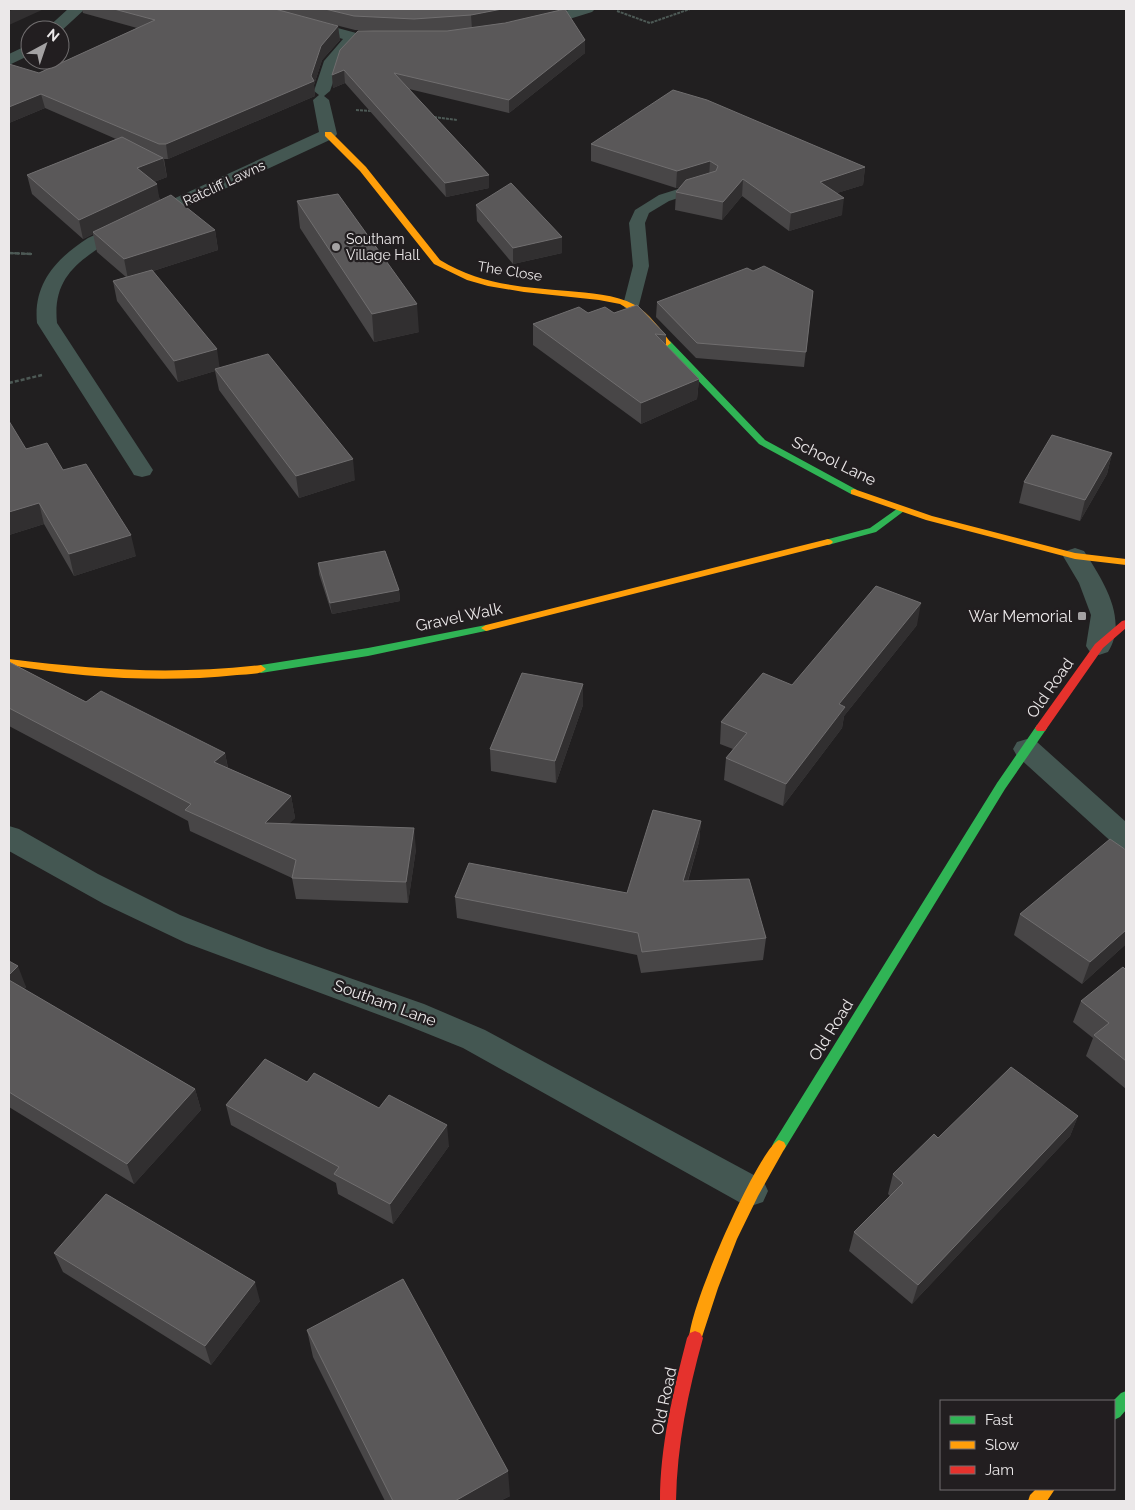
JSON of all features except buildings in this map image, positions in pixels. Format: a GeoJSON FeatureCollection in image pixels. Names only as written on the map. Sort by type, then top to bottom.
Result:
{"type":"FeatureCollection","features":[{"type":"Feature","properties":{"kind":"street"},"geometry":{"type":"LineString","coordinates":[[64,20],[77,9]]}},
{"type":"Feature","properties":{"kind":"street"},"geometry":{"type":"LineString","coordinates":[[250,9],[354,37],[371,38]]}},
{"type":"Feature","properties":{"kind":"street"},"geometry":{"type":"LineString","coordinates":[[517,30],[587,9]]}},
{"type":"Feature","properties":{"kind":"street"},"geometry":{"type":"LineString","coordinates":[[328,134],[322,100],[332,61],[354,37]]}},
{"type":"Feature","properties":{"kind":"street"},"geometry":{"type":"LineString","coordinates":[[9,60],[20,54]]}},
{"type":"Feature","properties":{"kind":"street","name":"The Close"},"geometry":{"type":"LineString","coordinates":[[328,134],[363,169],[436,262],[447,269],[465,278],[491,286],[596,296],[632,305]]}},
{"type":"Feature","properties":{"kind":"street","name":"Ratcliff Lawns"},"geometry":{"type":"LineString","coordinates":[[142,470],[47,323],[45,310],[50,285],[59,271],[73,257],[95,242],[328,134]]}},
{"type":"Feature","properties":{"kind":"street","name":"School Lane"},"geometry":{"type":"LineString","coordinates":[[632,305],[762,442],[825,478],[901,509],[1075,556],[1126,562]]}},
{"type":"Feature","properties":{"kind":"street","name":"Gravel Walk"},"geometry":{"type":"LineString","coordinates":[[9,662],[42,668],[118,673],[200,674],[241,672],[368,652],[505,624],[873,530],[901,509]]}},
{"type":"Feature","properties":{"kind":"street"},"geometry":{"type":"LineString","coordinates":[[1075,556],[1092,583],[1104,615],[1099,646]]}},
{"type":"Feature","properties":{"kind":"street","name":"Old Road"},"geometry":{"type":"LineString","coordinates":[[668,1501],[668,1463],[678,1401],[707,1292],[751,1191],[1001,786],[1099,646],[1126,623]]}},
{"type":"Feature","properties":{"kind":"street"},"geometry":{"type":"LineString","coordinates":[[1027,749],[1126,838]]}},
{"type":"Feature","properties":{"kind":"street","name":"Southam Lane"},"geometry":{"type":"LineString","coordinates":[[9,837],[129,903],[224,946],[427,1018],[474,1039],[751,1191]]}},
{"type":"Feature","properties":{"kind":"street"},"geometry":{"type":"LineString","coordinates":[[1115,1411],[1126,1398]]}},
{"type":"Feature","properties":{"kind":"street"},"geometry":{"type":"LineString","coordinates":[[1036,1501],[1046,1490]]}},
{"type":"Feature","properties":{"kind":"lane"},"geometry":{"type":"LineString","coordinates":[[632,305],[641,266],[637,223],[643,210],[664,198],[708,184]]}},
{"type":"Feature","properties":{"kind":"path"},"geometry":{"type":"LineString","coordinates":[[611,9],[650,23],[690,9]]}},
{"type":"Feature","properties":{"kind":"path"},"geometry":{"type":"LineString","coordinates":[[322,100],[382,112]]}},
{"type":"Feature","properties":{"kind":"path"},"geometry":{"type":"LineString","coordinates":[[428,117],[457,120]]}},
{"type":"Feature","properties":{"kind":"path"},"geometry":{"type":"LineString","coordinates":[[9,253],[30,254]]}},
{"type":"Feature","properties":{"kind":"traffic: fast"},"geometry":{"type":"LineString","coordinates":[[667,343],[762,442],[854,492]]}},
{"type":"Feature","properties":{"kind":"traffic: fast"},"geometry":{"type":"LineString","coordinates":[[828,542],[873,530],[901,509]]}},
{"type":"Feature","properties":{"kind":"traffic: fast"},"geometry":{"type":"LineString","coordinates":[[261,669],[368,652],[486,628]]}},
{"type":"Feature","properties":{"kind":"traffic: fast"},"geometry":{"type":"LineString","coordinates":[[779,1146],[1001,786],[1041,728]]}},
{"type":"Feature","properties":{"kind":"traffic: fast"},"geometry":{"type":"LineString","coordinates":[[1115,1411],[1126,1398]]}},
{"type":"Feature","properties":{"kind":"traffic: slow"},"geometry":{"type":"LineString","coordinates":[[328,134],[363,169],[437,262],[453,272],[470,279],[506,288],[611,299],[633,307],[667,343]]}},
{"type":"Feature","properties":{"kind":"traffic: slow"},"geometry":{"type":"LineString","coordinates":[[854,492],[929,518],[1075,556],[1126,562]]}},
{"type":"Feature","properties":{"kind":"traffic: slow"},"geometry":{"type":"LineString","coordinates":[[486,628],[828,542]]}},
{"type":"Feature","properties":{"kind":"traffic: slow"},"geometry":{"type":"LineString","coordinates":[[9,662],[102,673],[168,675],[261,669]]}},
{"type":"Feature","properties":{"kind":"traffic: slow"},"geometry":{"type":"LineString","coordinates":[[695,1338],[702,1313],[730,1239],[753,1192],[779,1146]]}},
{"type":"Feature","properties":{"kind":"traffic: slow"},"geometry":{"type":"LineString","coordinates":[[1036,1501],[1046,1490]]}},
{"type":"Feature","properties":{"kind":"traffic: jam"},"geometry":{"type":"LineString","coordinates":[[1041,728],[1099,646],[1126,623]]}},
{"type":"Feature","properties":{"kind":"traffic: jam"},"geometry":{"type":"LineString","coordinates":[[668,1501],[670,1459],[676,1418],[695,1338]]}},
{"type":"Feature","properties":{"kind":"place","name":"Southam Village Hall"},"geometry":{"type":"Point","coordinates":[336,247]}},
{"type":"Feature","properties":{"kind":"place","name":"War Memorial"},"geometry":{"type":"Point","coordinates":[1082,616]}}]}
